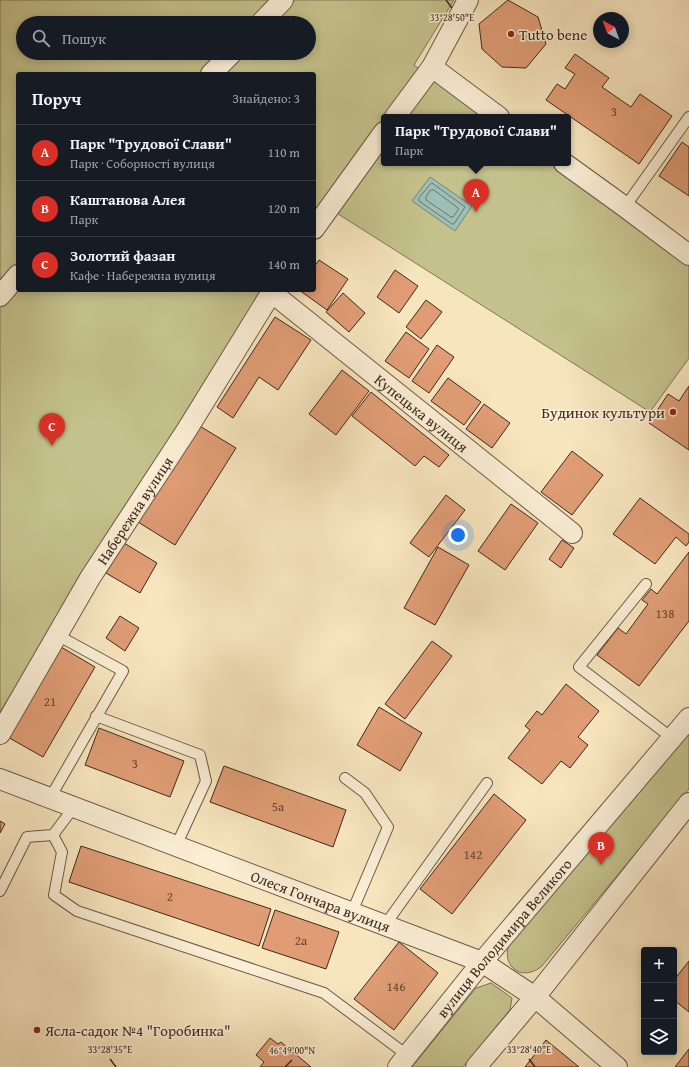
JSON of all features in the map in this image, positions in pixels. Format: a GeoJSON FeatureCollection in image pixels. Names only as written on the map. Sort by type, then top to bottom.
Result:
{"type":"FeatureCollection","features":[{"type":"Feature","properties":{"kind":"street"},"geometry":{"type":"LineString","coordinates":[[268,16],[283,0]]}},
{"type":"Feature","properties":{"kind":"street"},"geometry":{"type":"LineString","coordinates":[[397,114],[432,67],[468,0]]}},
{"type":"Feature","properties":{"kind":"street"},"geometry":{"type":"LineString","coordinates":[[213,72],[225,60]]}},
{"type":"Feature","properties":{"kind":"street"},"geometry":{"type":"LineString","coordinates":[[432,67],[495,114]]}},
{"type":"Feature","properties":{"kind":"street"},"geometry":{"type":"LineString","coordinates":[[316,226],[381,136]]}},
{"type":"Feature","properties":{"kind":"street"},"geometry":{"type":"LineString","coordinates":[[568,166],[689,255]]}},
{"type":"Feature","properties":{"kind":"street"},"geometry":{"type":"LineString","coordinates":[[0,296],[16,277]]}},
{"type":"Feature","properties":{"kind":"street","name":"Набережна вулиця"},"geometry":{"type":"LineString","coordinates":[[0,734],[90,578],[188,428],[271,292]]}},
{"type":"Feature","properties":{"kind":"street","name":"Купецька вулиця"},"geometry":{"type":"LineString","coordinates":[[273,292],[572,533]]}},
{"type":"Feature","properties":{"kind":"street","name":"вулиця Володимира Великого"},"geometry":{"type":"LineString","coordinates":[[402,1061],[482,962],[689,718]]}},
{"type":"Feature","properties":{"kind":"street","name":"Олеся Гончара вулиця"},"geometry":{"type":"LineString","coordinates":[[0,779],[482,962],[534,997],[617,1067]]}},
{"type":"Feature","properties":{"kind":"street"},"geometry":{"type":"LineString","coordinates":[[476,1067],[689,803]]}},
{"type":"Feature","properties":{"kind":"lane"},"geometry":{"type":"LineString","coordinates":[[625,207],[689,116]]}},
{"type":"Feature","properties":{"kind":"lane"},"geometry":{"type":"LineString","coordinates":[[646,584],[578,667],[672,738]]}},
{"type":"Feature","properties":{"kind":"lane"},"geometry":{"type":"LineString","coordinates":[[50,798],[123,671],[57,635]]}},
{"type":"Feature","properties":{"kind":"lane"},"geometry":{"type":"LineString","coordinates":[[96,716],[200,756],[206,781],[176,846]]}},
{"type":"Feature","properties":{"kind":"lane"},"geometry":{"type":"LineString","coordinates":[[345,778],[365,793],[388,827],[352,912]]}},
{"type":"Feature","properties":{"kind":"lane"},"geometry":{"type":"LineString","coordinates":[[385,925],[487,783]]}},
{"type":"Feature","properties":{"kind":"lane"},"geometry":{"type":"LineString","coordinates":[[0,891],[27,837],[53,835],[74,807]]}},
{"type":"Feature","properties":{"kind":"lane"},"geometry":{"type":"LineString","coordinates":[[53,835],[62,852],[54,895],[77,911],[324,994],[402,1061]]}},
{"type":"Feature","properties":{"kind":"shaded area"},"geometry":{"type":"Polygon","coordinates":[[[0,0],[454,0],[414,65],[482,114],[381,114],[381,166],[553,166],[689,265],[689,358],[650,412],[324,205],[316,216],[316,72],[16,72],[16,292],[265,292],[201,389],[0,712],[0,0]]]}},
{"type":"Feature","properties":{"kind":"shaded area"},"geometry":{"type":"Polygon","coordinates":[[[689,734],[689,789],[542,966],[534,971],[526,973],[514,969],[507,957],[511,940],[689,734]]]}},
{"type":"Feature","properties":{"kind":"shaded area"},"geometry":{"type":"Polygon","coordinates":[[[491,983],[512,998],[510,1010],[463,1067],[412,1067],[476,988],[491,983]]]}},
{"type":"Feature","properties":{"kind":"water"},"geometry":{"type":"Polygon","coordinates":[[[430,177],[472,206],[455,231],[412,201],[430,177]]]}},
{"type":"Feature","properties":{"kind":"building","name":"Tutto bene"},"geometry":{"type":"Polygon","coordinates":[[[508,0],[538,17],[546,44],[526,68],[502,67],[482,49],[479,24],[508,0]]]}},
{"type":"Feature","properties":{"kind":"building"},"geometry":{"type":"Polygon","coordinates":[[[575,54],[609,78],[602,87],[631,107],[640,94],[672,116],[639,164],[571,117],[571,114],[566,114],[546,100],[557,84],[565,89],[575,74],[565,68],[575,54]]]}},
{"type":"Feature","properties":{"kind":"building"},"geometry":{"type":"Polygon","coordinates":[[[682,142],[689,147],[689,196],[659,176],[682,142]]]}},
{"type":"Feature","properties":{"kind":"building"},"geometry":{"type":"Polygon","coordinates":[[[319,260],[348,279],[327,310],[302,292],[316,292],[316,264],[319,260]]]}},
{"type":"Feature","properties":{"kind":"building"},"geometry":{"type":"Polygon","coordinates":[[[395,270],[418,286],[399,313],[377,297],[395,270]]]}},
{"type":"Feature","properties":{"kind":"building"},"geometry":{"type":"Polygon","coordinates":[[[343,293],[365,313],[349,332],[326,312],[343,293]]]}},
{"type":"Feature","properties":{"kind":"building"},"geometry":{"type":"Polygon","coordinates":[[[426,300],[442,312],[421,339],[406,327],[426,300]]]}},
{"type":"Feature","properties":{"kind":"building"},"geometry":{"type":"Polygon","coordinates":[[[275,317],[311,340],[278,390],[259,377],[233,418],[217,407],[275,317]]]}},
{"type":"Feature","properties":{"kind":"building"},"geometry":{"type":"Polygon","coordinates":[[[406,332],[429,349],[409,378],[385,361],[406,332]]]}},
{"type":"Feature","properties":{"kind":"building"},"geometry":{"type":"Polygon","coordinates":[[[437,345],[454,357],[429,393],[412,381],[437,345]]]}},
{"type":"Feature","properties":{"kind":"building"},"geometry":{"type":"Polygon","coordinates":[[[342,370],[369,391],[336,435],[309,414],[342,370]]]}},
{"type":"Feature","properties":{"kind":"building"},"geometry":{"type":"Polygon","coordinates":[[[448,378],[481,402],[464,425],[431,401],[448,378]]]}},
{"type":"Feature","properties":{"kind":"building","name":"Будинок культури"},"geometry":{"type":"Polygon","coordinates":[[[689,386],[689,450],[649,423],[668,394],[679,401],[689,386]]]}},
{"type":"Feature","properties":{"kind":"building"},"geometry":{"type":"Polygon","coordinates":[[[371,392],[449,455],[439,467],[424,456],[415,466],[352,416],[371,392]]]}},
{"type":"Feature","properties":{"kind":"building"},"geometry":{"type":"Polygon","coordinates":[[[484,404],[510,423],[492,448],[466,429],[484,404]]]}},
{"type":"Feature","properties":{"kind":"building"},"geometry":{"type":"Polygon","coordinates":[[[198,425],[236,448],[175,545],[138,522],[198,425]]]}},
{"type":"Feature","properties":{"kind":"building"},"geometry":{"type":"Polygon","coordinates":[[[572,451],[603,475],[572,515],[541,492],[572,451]]]}},
{"type":"Feature","properties":{"kind":"building"},"geometry":{"type":"Polygon","coordinates":[[[446,495],[465,510],[429,557],[410,543],[446,495]]]}},
{"type":"Feature","properties":{"kind":"building"},"geometry":{"type":"Polygon","coordinates":[[[640,498],[689,534],[689,542],[686,546],[676,537],[655,564],[613,534],[640,498]]]}},
{"type":"Feature","properties":{"kind":"building"},"geometry":{"type":"Polygon","coordinates":[[[511,504],[538,523],[505,570],[478,551],[511,504]]]}},
{"type":"Feature","properties":{"kind":"building"},"geometry":{"type":"Polygon","coordinates":[[[562,540],[574,548],[561,568],[549,559],[562,540]]]}},
{"type":"Feature","properties":{"kind":"building"},"geometry":{"type":"Polygon","coordinates":[[[124,543],[157,563],[140,593],[106,573],[124,543]]]}},
{"type":"Feature","properties":{"kind":"building"},"geometry":{"type":"Polygon","coordinates":[[[438,547],[469,565],[435,625],[404,608],[438,547]]]}},
{"type":"Feature","properties":{"kind":"building"},"geometry":{"type":"Polygon","coordinates":[[[689,552],[689,621],[639,686],[597,655],[618,628],[626,634],[648,604],[642,600],[651,589],[657,594],[689,552]]]}},
{"type":"Feature","properties":{"kind":"building"},"geometry":{"type":"Polygon","coordinates":[[[120,616],[139,628],[125,651],[106,638],[120,616]]]}},
{"type":"Feature","properties":{"kind":"building"},"geometry":{"type":"Polygon","coordinates":[[[432,641],[452,656],[405,719],[385,704],[432,641]]]}},
{"type":"Feature","properties":{"kind":"building"},"geometry":{"type":"Polygon","coordinates":[[[56,644],[95,667],[43,757],[4,735],[56,644]]]}},
{"type":"Feature","properties":{"kind":"building"},"geometry":{"type":"Polygon","coordinates":[[[566,684],[599,711],[578,737],[588,745],[570,768],[561,761],[542,784],[508,758],[530,730],[525,726],[537,711],[542,715],[566,684]]]}},
{"type":"Feature","properties":{"kind":"building"},"geometry":{"type":"Polygon","coordinates":[[[379,707],[422,733],[400,771],[357,745],[379,707]]]}},
{"type":"Feature","properties":{"kind":"building"},"geometry":{"type":"Polygon","coordinates":[[[99,728],[184,761],[170,797],[85,765],[99,728]]]}},
{"type":"Feature","properties":{"kind":"building"},"geometry":{"type":"Polygon","coordinates":[[[224,766],[346,810],[333,847],[210,802],[224,766]]]}},
{"type":"Feature","properties":{"kind":"building"},"geometry":{"type":"Polygon","coordinates":[[[494,794],[526,820],[452,914],[420,889],[494,794]]]}},
{"type":"Feature","properties":{"kind":"building"},"geometry":{"type":"Polygon","coordinates":[[[0,821],[5,824],[0,833],[0,821]]]}},
{"type":"Feature","properties":{"kind":"building"},"geometry":{"type":"Polygon","coordinates":[[[81,846],[271,909],[259,946],[69,882],[81,846]]]}},
{"type":"Feature","properties":{"kind":"building"},"geometry":{"type":"Polygon","coordinates":[[[275,910],[339,932],[326,969],[262,948],[275,910]]]}},
{"type":"Feature","properties":{"kind":"building"},"geometry":{"type":"Polygon","coordinates":[[[399,942],[438,973],[394,1030],[354,999],[399,942]]]}},
{"type":"Feature","properties":{"kind":"building"},"geometry":{"type":"Polygon","coordinates":[[[689,961],[689,1012],[677,1002],[677,976],[689,961]]]}},
{"type":"Feature","properties":{"kind":"building"},"geometry":{"type":"Polygon","coordinates":[[[270,1038],[278,1044],[281,1042],[311,1067],[260,1067],[264,1062],[256,1055],[270,1038]]]}},
{"type":"Feature","properties":{"kind":"building"},"geometry":{"type":"Polygon","coordinates":[[[546,1040],[579,1067],[525,1067],[546,1040]]]}},
{"type":"Feature","properties":{"kind":"building"},"geometry":{"type":"Polygon","coordinates":[[[689,1049],[689,1067],[675,1067],[689,1049]]]}},
{"type":"Feature","properties":{"kind":"place","name":"Tutto bene"},"geometry":{"type":"Point","coordinates":[511,34]}},
{"type":"Feature","properties":{"kind":"place","name":"Парк \"Трудової Слави\""},"geometry":{"type":"Point","coordinates":[476,212]}},
{"type":"Feature","properties":{"kind":"place","name":"Будинок культури"},"geometry":{"type":"Point","coordinates":[673,412]}},
{"type":"Feature","properties":{"kind":"place","name":"Золотий фазан"},"geometry":{"type":"Point","coordinates":[52,446]}},
{"type":"Feature","properties":{"kind":"place","name":"Каштанова Алея"},"geometry":{"type":"Point","coordinates":[601,865]}},
{"type":"Feature","properties":{"kind":"place","name":"Ясла-садок №4 \"Горобинка\""},"geometry":{"type":"Point","coordinates":[37,1030]}}]}
